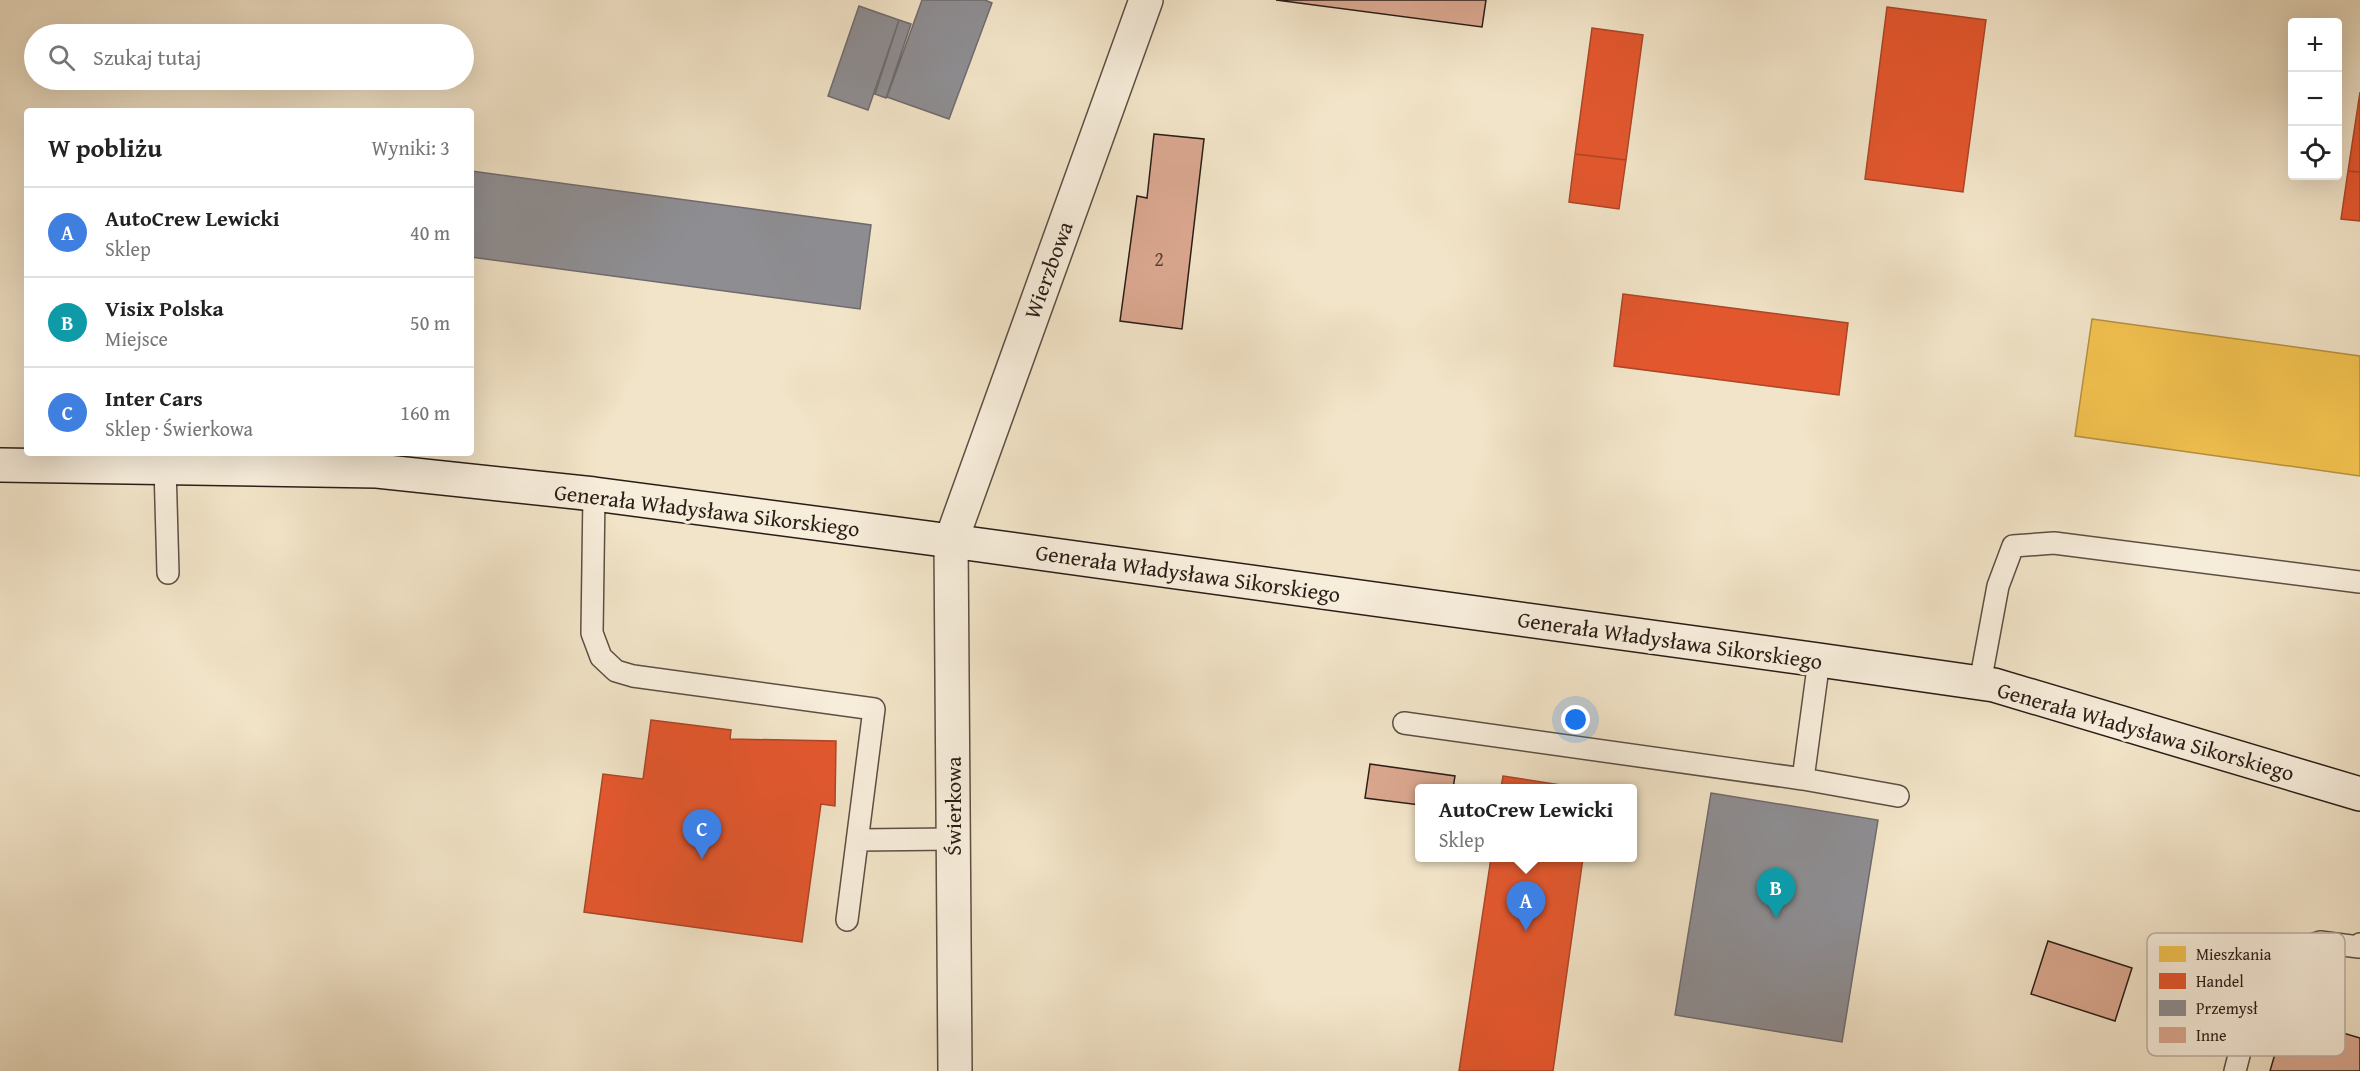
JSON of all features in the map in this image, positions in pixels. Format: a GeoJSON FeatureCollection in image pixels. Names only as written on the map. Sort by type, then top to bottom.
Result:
{"type":"FeatureCollection","features":[{"type":"Feature","properties":{"kind":"street","name":"Wierzbowa"},"geometry":{"type":"LineString","coordinates":[[951,541],[1146,0]]}},
{"type":"Feature","properties":{"kind":"street","name":"Generała Władysława Sikorskiego"},"geometry":{"type":"LineString","coordinates":[[0,465],[377,471],[594,494],[1819,660],[1980,683],[2005,689],[2360,794]]}},
{"type":"Feature","properties":{"kind":"street","name":"Świerkowa"},"geometry":{"type":"LineString","coordinates":[[951,541],[955,1071]]}},
{"type":"Feature","properties":{"kind":"lane"},"geometry":{"type":"LineString","coordinates":[[165,467],[168,573]]}},
{"type":"Feature","properties":{"kind":"lane"},"geometry":{"type":"LineString","coordinates":[[594,494],[592,633],[601,657],[616,671],[633,676],[874,709],[847,920]]}},
{"type":"Feature","properties":{"kind":"lane"},"geometry":{"type":"LineString","coordinates":[[1980,683],[1998,586],[2013,546],[2054,543],[2360,582]]}},
{"type":"Feature","properties":{"kind":"lane"},"geometry":{"type":"LineString","coordinates":[[1803,779],[1819,660]]}},
{"type":"Feature","properties":{"kind":"lane"},"geometry":{"type":"LineString","coordinates":[[1404,723],[1803,779],[1898,796]]}},
{"type":"Feature","properties":{"kind":"lane"},"geometry":{"type":"LineString","coordinates":[[858,840],[953,839]]}},
{"type":"Feature","properties":{"kind":"lane"},"geometry":{"type":"LineString","coordinates":[[2345,944],[2360,946]]}},
{"type":"Feature","properties":{"kind":"lane"},"geometry":{"type":"LineString","coordinates":[[2235,1071],[2239,1056]]}},
{"type":"Feature","properties":{"kind":"building: Mieszkania"},"geometry":{"type":"Polygon","coordinates":[[[2092,319],[2360,356],[2360,476],[2075,436],[2092,319]]]}},
{"type":"Feature","properties":{"kind":"building: Handel"},"geometry":{"type":"Polygon","coordinates":[[[1887,7],[1986,20],[1963,192],[1865,179],[1887,7]]]}},
{"type":"Feature","properties":{"kind":"building: Handel"},"geometry":{"type":"Polygon","coordinates":[[[1592,28],[1643,35],[1626,160],[1575,154],[1592,28]]]}},
{"type":"Feature","properties":{"kind":"building: Handel"},"geometry":{"type":"Polygon","coordinates":[[[2360,92],[2360,172],[2348,171],[2360,92]]]}},
{"type":"Feature","properties":{"kind":"building: Handel"},"geometry":{"type":"Polygon","coordinates":[[[1575,154],[1626,160],[1619,209],[1569,202],[1575,154]]]}},
{"type":"Feature","properties":{"kind":"building: Handel"},"geometry":{"type":"Polygon","coordinates":[[[2348,171],[2360,172],[2360,221],[2341,219],[2348,171]]]}},
{"type":"Feature","properties":{"kind":"building: Handel"},"geometry":{"type":"Polygon","coordinates":[[[1623,294],[1848,323],[1839,395],[1614,366],[1623,294]]]}},
{"type":"Feature","properties":{"kind":"building: Handel"},"geometry":{"type":"Polygon","coordinates":[[[651,720],[731,730],[730,739],[836,741],[835,806],[821,804],[802,942],[584,912],[603,774],[643,779],[651,720]]]}},
{"type":"Feature","properties":{"kind":"building: Handel"},"geometry":{"type":"Polygon","coordinates":[[[1503,776],[1554,784],[1502,784],[1503,776]]]}},
{"type":"Feature","properties":{"kind":"building: Handel"},"geometry":{"type":"Polygon","coordinates":[[[1490,862],[1582,862],[1553,1071],[1459,1071],[1490,862]]]}},
{"type":"Feature","properties":{"kind":"building: Przemysł"},"geometry":{"type":"Polygon","coordinates":[[[922,0],[985,0],[992,3],[949,119],[887,97],[922,0]]]}},
{"type":"Feature","properties":{"kind":"building: Przemysł"},"geometry":{"type":"Polygon","coordinates":[[[859,6],[899,20],[868,110],[828,96],[859,6]]]}},
{"type":"Feature","properties":{"kind":"building: Przemysł"},"geometry":{"type":"Polygon","coordinates":[[[899,20],[911,24],[886,98],[875,94],[899,20]]]}},
{"type":"Feature","properties":{"kind":"building: Przemysł"},"geometry":{"type":"Polygon","coordinates":[[[474,171],[871,225],[860,309],[474,257],[474,171]]]}},
{"type":"Feature","properties":{"kind":"building: Przemysł"},"geometry":{"type":"Polygon","coordinates":[[[1711,793],[1878,820],[1842,1042],[1675,1015],[1711,793]]]}},
{"type":"Feature","properties":{"kind":"building: Inne"},"geometry":{"type":"Polygon","coordinates":[[[1276,0],[1486,0],[1482,27],[1276,0]]]}},
{"type":"Feature","properties":{"kind":"building: Inne"},"geometry":{"type":"Polygon","coordinates":[[[1154,134],[1204,139],[1182,329],[1120,321],[1137,196],[1147,198],[1154,134]]]}},
{"type":"Feature","properties":{"kind":"building: Inne"},"geometry":{"type":"Polygon","coordinates":[[[1370,764],[1455,776],[1454,784],[1415,784],[1415,804],[1365,798],[1370,764]]]}},
{"type":"Feature","properties":{"kind":"building: Inne"},"geometry":{"type":"Polygon","coordinates":[[[2048,941],[2132,968],[2115,1021],[2031,994],[2048,941]]]}},
{"type":"Feature","properties":{"kind":"building: Inne"},"geometry":{"type":"Polygon","coordinates":[[[2345,1034],[2360,1038],[2360,1071],[2270,1071],[2274,1056],[2345,1056],[2345,1034]]]}},
{"type":"Feature","properties":{"kind":"place","name":"Inter Cars"},"geometry":{"type":"Point","coordinates":[702,859]}},
{"type":"Feature","properties":{"kind":"place","name":"Visix Polska"},"geometry":{"type":"Point","coordinates":[1776,918]}},
{"type":"Feature","properties":{"kind":"place","name":"AutoCrew Lewicki"},"geometry":{"type":"Point","coordinates":[1526,931]}}]}
